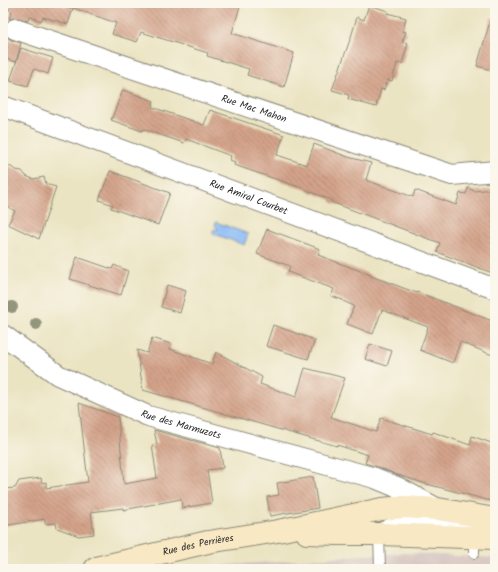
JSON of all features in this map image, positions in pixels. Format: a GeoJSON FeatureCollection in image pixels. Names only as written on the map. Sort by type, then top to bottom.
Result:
{"type":"FeatureCollection","features":[{"type":"Feature","properties":{"kind":"main road","name":"Rue des Perrières"},"geometry":{"type":"LineString","coordinates":[[95,569],[208,542],[278,531],[382,509],[403,507],[438,509],[495,519]]}},
{"type":"Feature","properties":{"kind":"main road","name":"Rue des Perrières"},"geometry":{"type":"LineString","coordinates":[[278,531],[337,534],[379,534],[481,543]]}},
{"type":"Feature","properties":{"kind":"street","name":"Rue Mac Mahon"},"geometry":{"type":"LineString","coordinates":[[15,30],[452,175],[495,171]]}},
{"type":"Feature","properties":{"kind":"street","name":"Rue Amiral Courbet"},"geometry":{"type":"LineString","coordinates":[[3,106],[495,289]]}},
{"type":"Feature","properties":{"kind":"street","name":"Rue des Marmuzots"},"geometry":{"type":"LineString","coordinates":[[3,335],[58,375],[148,416],[375,478],[399,488],[438,509]]}},
{"type":"Feature","properties":{"kind":"street"},"geometry":{"type":"LineString","coordinates":[[375,478],[380,492],[382,509],[379,534]]}},
{"type":"Feature","properties":{"kind":"street","name":"Rue des Perrières"},"geometry":{"type":"LineString","coordinates":[[379,534],[402,524],[495,519]]}},
{"type":"Feature","properties":{"kind":"lane"},"geometry":{"type":"LineString","coordinates":[[379,534],[380,569]]}},
{"type":"Feature","properties":{"kind":"shaded area"},"geometry":{"type":"Polygon","coordinates":[[[402,553],[495,558],[495,569],[202,569],[219,566],[402,553]]]}},
{"type":"Feature","properties":{"kind":"water"},"geometry":{"type":"Polygon","coordinates":[[[216,222],[248,234],[244,245],[212,233],[214,229],[217,230],[218,228],[215,226],[216,222]]]}},
{"type":"Feature","properties":{"kind":"building"},"geometry":{"type":"Polygon","coordinates":[[[3,3],[55,3],[71,8],[67,6],[67,3],[241,3],[232,33],[294,53],[284,87],[247,75],[249,69],[207,56],[208,53],[141,32],[137,42],[112,34],[116,23],[73,8],[68,24],[43,17],[41,21],[29,16],[28,21],[18,18],[9,19],[12,11],[3,7],[3,3]]]}},
{"type":"Feature","properties":{"kind":"building"},"geometry":{"type":"Polygon","coordinates":[[[369,5],[388,11],[387,13],[406,18],[403,31],[406,32],[402,42],[408,43],[402,64],[397,63],[392,81],[387,80],[384,90],[381,89],[376,107],[348,99],[349,95],[332,90],[357,17],[364,20],[369,5]]]}},
{"type":"Feature","properties":{"kind":"building"},"geometry":{"type":"Polygon","coordinates":[[[491,18],[495,19],[495,71],[477,66],[491,18]]]}},
{"type":"Feature","properties":{"kind":"building"},"geometry":{"type":"Polygon","coordinates":[[[5,33],[11,40],[21,43],[16,62],[3,58],[3,39],[5,33]]]}},
{"type":"Feature","properties":{"kind":"building"},"geometry":{"type":"Polygon","coordinates":[[[21,48],[53,58],[48,74],[34,69],[28,86],[10,81],[21,48]]]}},
{"type":"Feature","properties":{"kind":"building"},"geometry":{"type":"Polygon","coordinates":[[[123,90],[154,101],[152,107],[204,125],[210,110],[284,135],[277,155],[307,165],[314,144],[348,157],[371,163],[366,180],[413,197],[415,190],[456,205],[460,193],[466,194],[468,188],[474,191],[495,189],[495,274],[437,252],[440,243],[331,202],[331,200],[299,187],[234,165],[235,162],[230,160],[231,156],[186,139],[184,143],[111,120],[123,90]]]}},
{"type":"Feature","properties":{"kind":"building"},"geometry":{"type":"Polygon","coordinates":[[[3,162],[16,170],[22,171],[26,176],[33,179],[44,177],[46,184],[56,187],[39,239],[8,224],[15,211],[3,204],[3,162]]]}},
{"type":"Feature","properties":{"kind":"building"},"geometry":{"type":"Polygon","coordinates":[[[110,171],[170,193],[158,225],[111,208],[113,205],[99,200],[110,171]]]}},
{"type":"Feature","properties":{"kind":"building"},"geometry":{"type":"Polygon","coordinates":[[[267,229],[320,249],[318,255],[495,322],[495,356],[460,342],[453,363],[420,350],[428,327],[382,310],[373,334],[347,324],[354,306],[331,296],[334,289],[288,272],[290,266],[257,254],[267,229]]]}},
{"type":"Feature","properties":{"kind":"building"},"geometry":{"type":"Polygon","coordinates":[[[77,257],[112,269],[114,265],[128,271],[121,295],[70,279],[77,257]]]}},
{"type":"Feature","properties":{"kind":"building"},"geometry":{"type":"Polygon","coordinates":[[[167,285],[186,291],[180,313],[161,307],[167,285]]]}},
{"type":"Feature","properties":{"kind":"building"},"geometry":{"type":"Polygon","coordinates":[[[273,325],[315,340],[308,359],[266,346],[273,325]]]}},
{"type":"Feature","properties":{"kind":"building"},"geometry":{"type":"Polygon","coordinates":[[[152,338],[171,344],[170,349],[212,364],[216,352],[262,377],[260,384],[296,397],[305,368],[345,378],[331,417],[376,432],[381,418],[432,434],[433,432],[470,445],[472,436],[494,444],[492,453],[495,454],[495,502],[395,474],[365,463],[368,455],[337,445],[143,390],[137,350],[147,353],[152,338]]]}},
{"type":"Feature","properties":{"kind":"building"},"geometry":{"type":"Polygon","coordinates":[[[370,344],[392,351],[387,366],[365,359],[370,344]]]}},
{"type":"Feature","properties":{"kind":"building"},"geometry":{"type":"Polygon","coordinates":[[[79,403],[118,417],[124,484],[157,478],[152,445],[157,444],[154,430],[220,448],[223,468],[207,470],[212,503],[182,508],[181,499],[123,510],[123,508],[91,512],[94,534],[79,536],[57,528],[56,523],[45,524],[45,519],[3,526],[3,489],[15,488],[19,481],[41,478],[42,483],[46,482],[46,488],[88,482],[79,403]]]}},
{"type":"Feature","properties":{"kind":"building"},"geometry":{"type":"Polygon","coordinates":[[[313,477],[318,508],[270,516],[267,497],[279,495],[277,483],[313,477]]]}}]}
